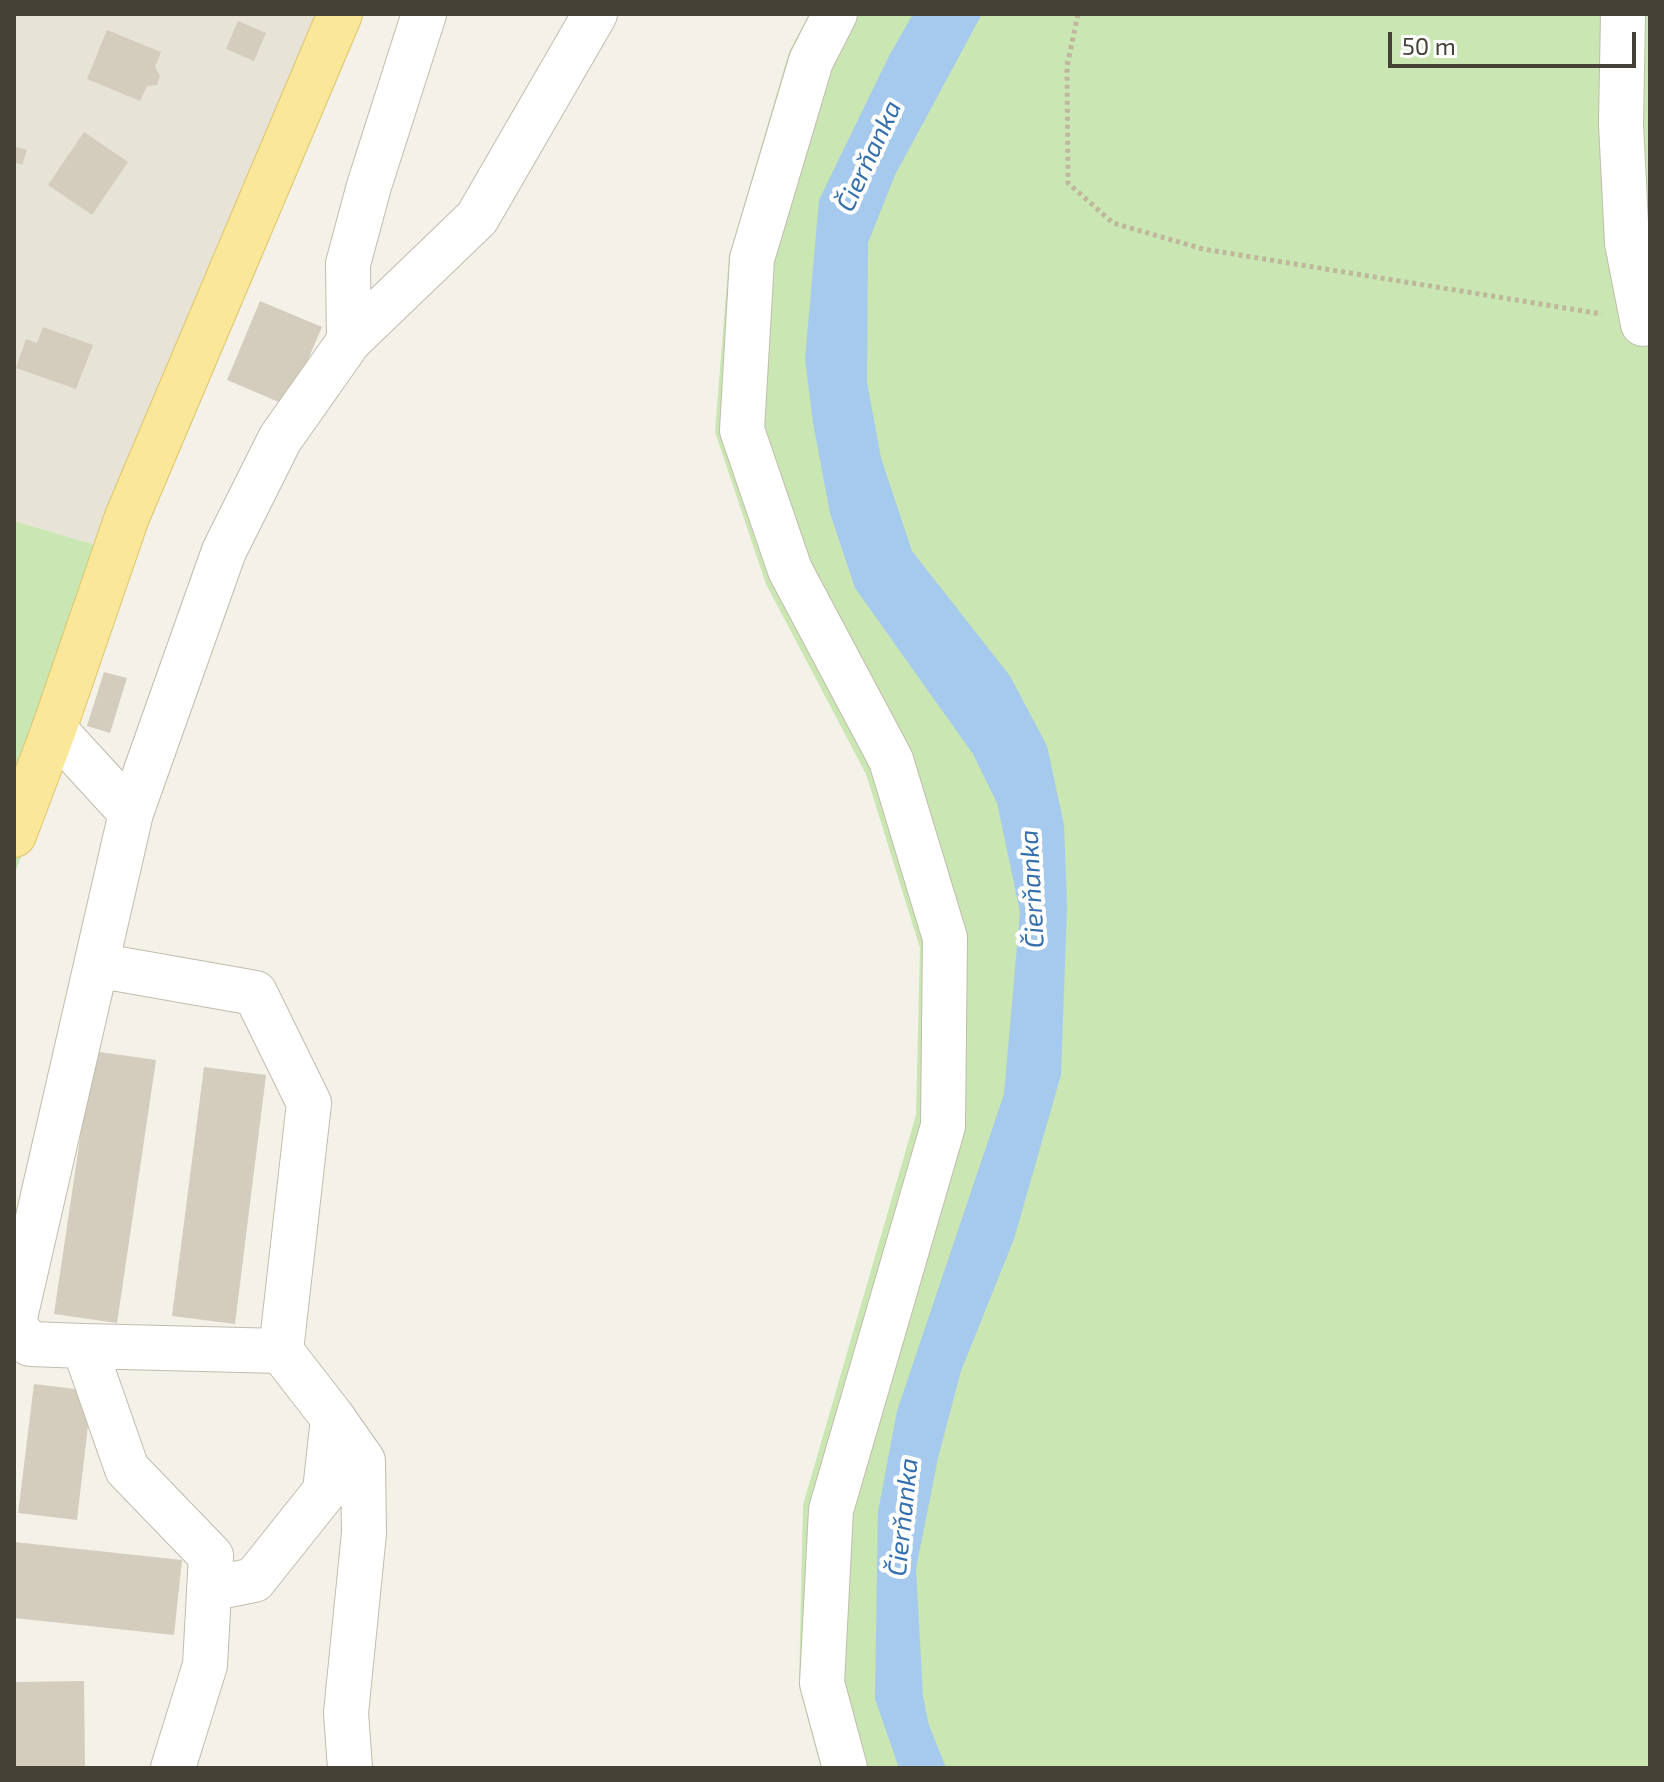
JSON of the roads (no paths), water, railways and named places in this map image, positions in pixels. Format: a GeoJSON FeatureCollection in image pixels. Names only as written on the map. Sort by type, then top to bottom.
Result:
{"type":"FeatureCollection","features":[{"type":"Feature","properties":{"kind":"main road"},"geometry":{"type":"LineString","coordinates":[[14,835],[127,517],[340,14]]}},
{"type":"Feature","properties":{"kind":"lane"},"geometry":{"type":"LineString","coordinates":[[349,341],[348,264],[369,186],[424,14]]}},
{"type":"Feature","properties":{"kind":"lane"},"geometry":{"type":"LineString","coordinates":[[281,1351],[30,1344],[14,1324],[131,813],[224,551],[280,439],[349,341],[477,218],[595,14]]}},
{"type":"Feature","properties":{"kind":"lane"},"geometry":{"type":"LineString","coordinates":[[835,14],[811,61],[752,259],[742,430],[790,570],[891,760],[945,938],[943,1126],[831,1510],[822,1683],[845,1768]]}},
{"type":"Feature","properties":{"kind":"lane"},"geometry":{"type":"LineString","coordinates":[[1623,14],[1621,124],[1627,243],[1643,324]]}},
{"type":"Feature","properties":{"kind":"lane"},"geometry":{"type":"LineString","coordinates":[[54,729],[131,813]]}},
{"type":"Feature","properties":{"kind":"lane"},"geometry":{"type":"LineString","coordinates":[[96,965],[255,993],[309,1103],[281,1351],[363,1461],[364,1533],[346,1713],[350,1768]]}},
{"type":"Feature","properties":{"kind":"lane"},"geometry":{"type":"LineString","coordinates":[[84,1346],[127,1469],[211,1556],[205,1665],[173,1768]]}},
{"type":"Feature","properties":{"kind":"lane"},"geometry":{"type":"LineString","coordinates":[[209,1589],[254,1580],[325,1491],[333,1418]]}},
{"type":"Feature","properties":{"kind":"water","name":"Čierňanka"},"geometry":{"type":"Polygon","coordinates":[[[913,14],[982,14],[895,175],[868,243],[867,382],[881,458],[912,551],[1010,676],[1047,746],[1064,825],[1067,906],[1061,1075],[1014,1239],[961,1371],[938,1458],[916,1569],[923,1697],[929,1725],[946,1768],[899,1768],[875,1699],[878,1512],[897,1411],[1004,1094],[1020,912],[997,803],[973,754],[855,588],[830,513],[805,359],[819,200],[890,54],[913,14]]]}}]}
